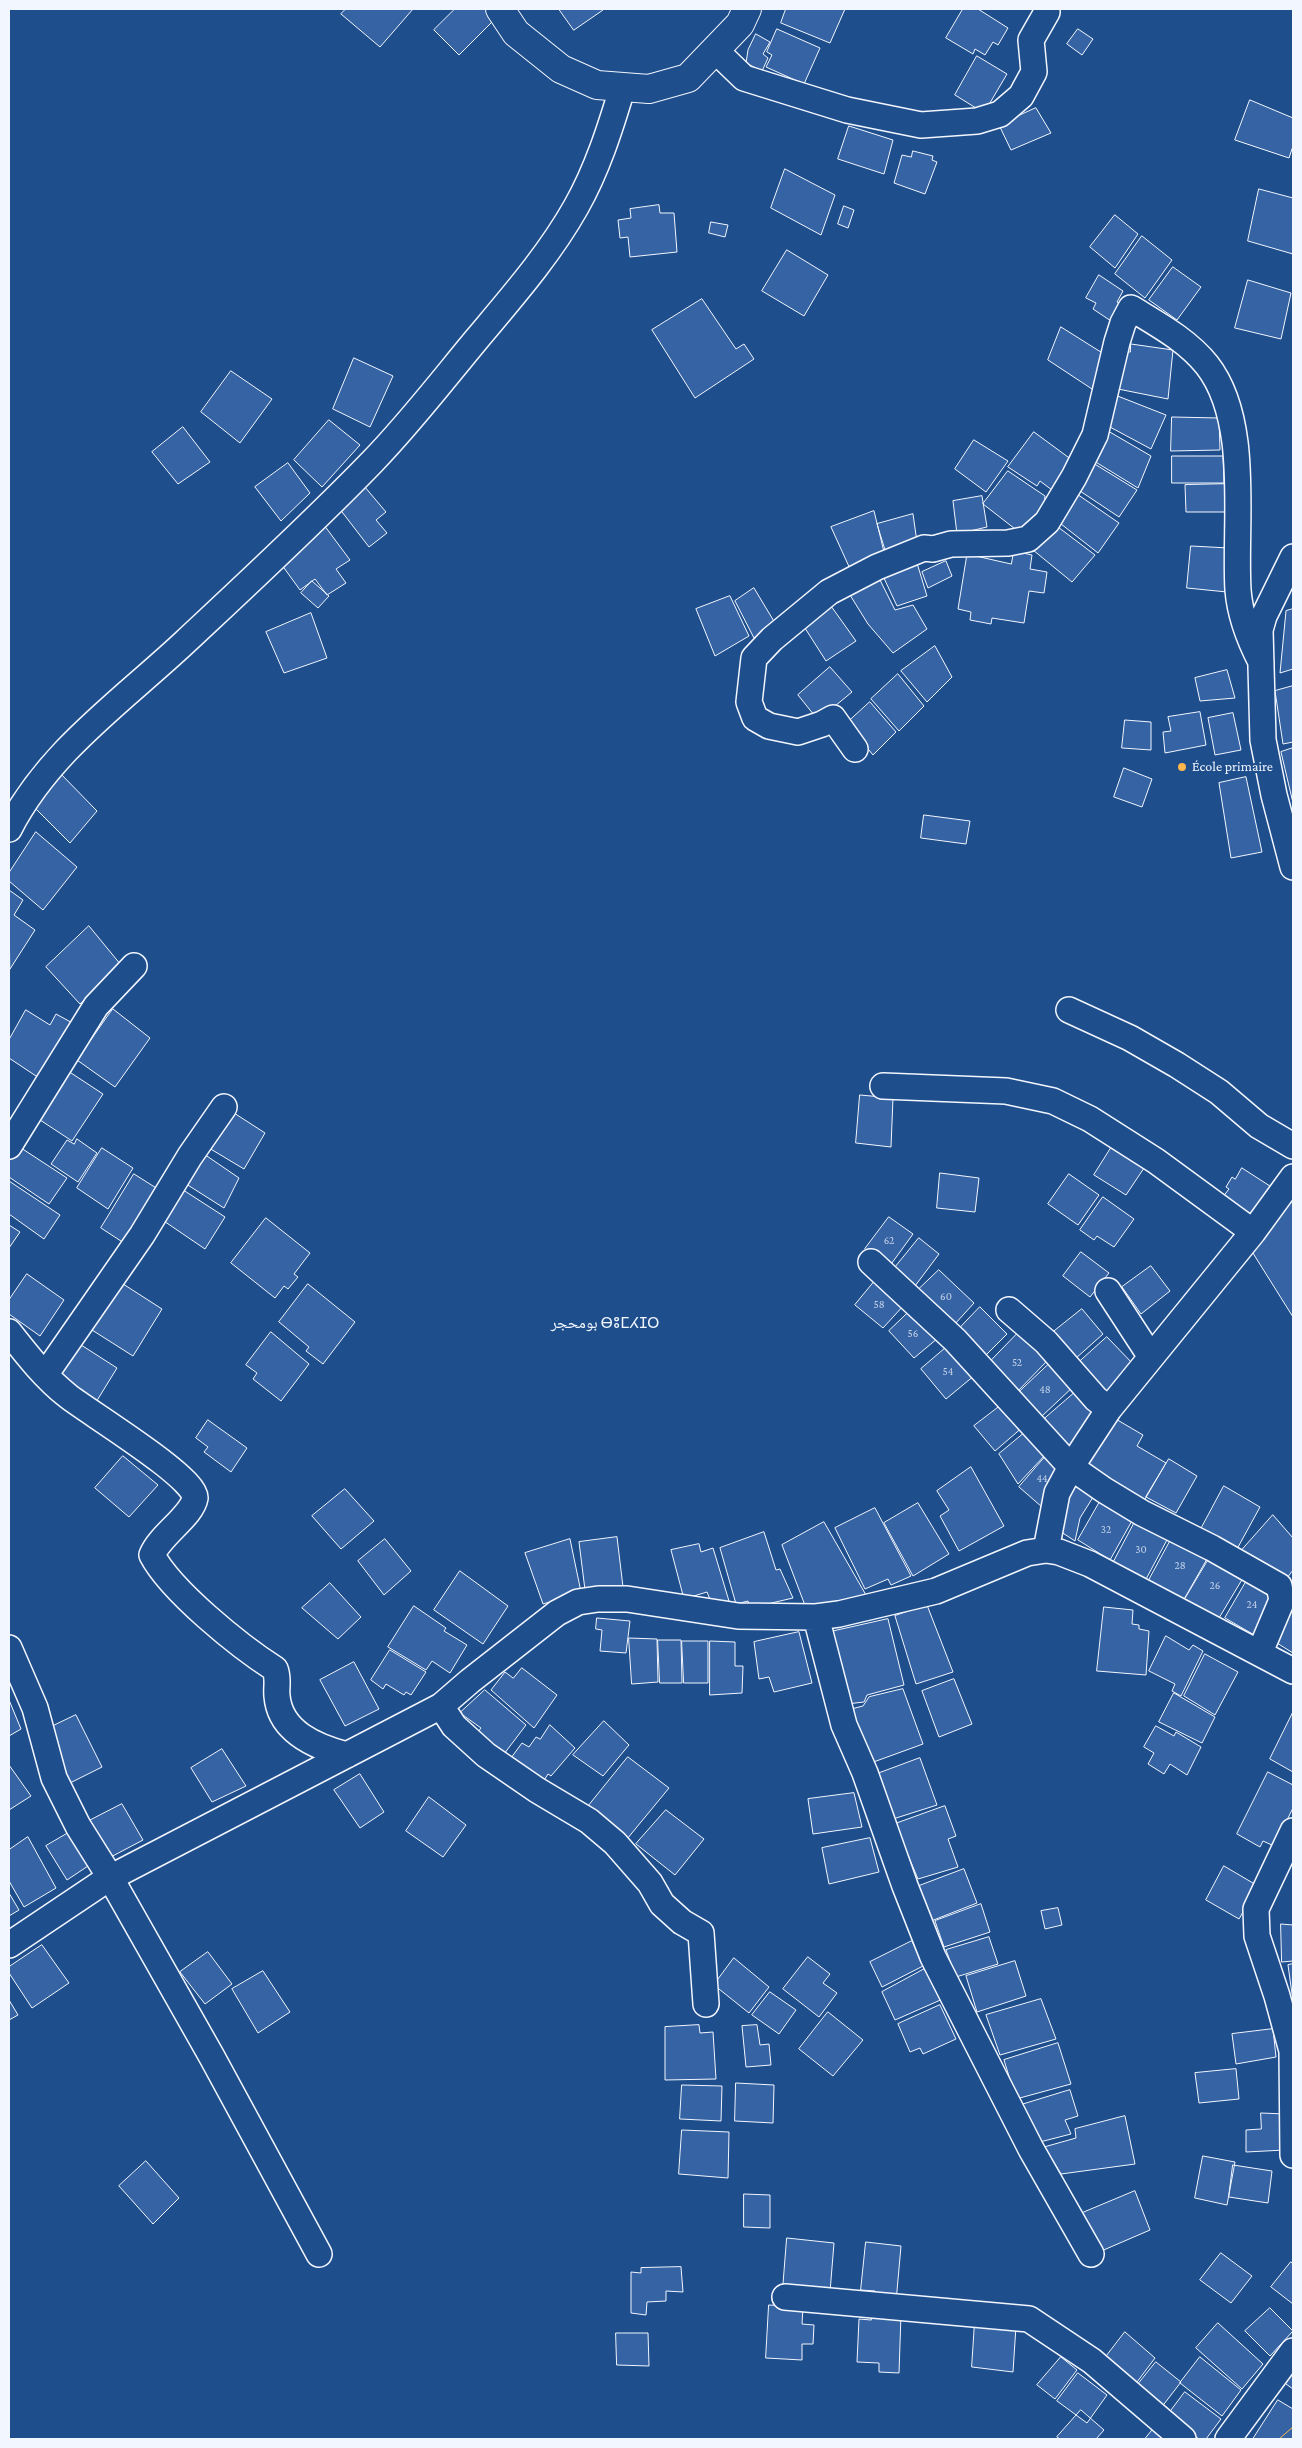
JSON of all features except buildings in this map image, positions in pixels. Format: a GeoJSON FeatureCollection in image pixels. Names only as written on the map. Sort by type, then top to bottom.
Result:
{"type":"FeatureCollection","features":[{"type":"Feature","properties":{"kind":"main road"},"geometry":{"type":"LineString","coordinates":[[500,9],[516,33],[561,69],[597,85],[622,89],[649,89],[688,78],[740,24],[747,9]]}},
{"type":"Feature","properties":{"kind":"street"},"geometry":{"type":"LineString","coordinates":[[715,50],[744,78],[847,110],[921,125],[977,120],[1000,114],[1022,96],[1034,72],[1031,40],[1047,12]]}},
{"type":"Feature","properties":{"kind":"street"},"geometry":{"type":"LineString","coordinates":[[9,830],[55,762],[94,722],[143,681],[248,583],[373,461],[506,304],[562,230],[577,206],[608,136],[622,89]]}},
{"type":"Feature","properties":{"kind":"street"},"geometry":{"type":"LineString","coordinates":[[855,750],[833,718],[798,732],[769,726],[755,718],[749,702],[754,658],[772,639],[829,592],[876,567],[924,548],[932,549],[951,544],[1008,543],[1028,539],[1047,522],[1074,477],[1095,435],[1117,342],[1123,323],[1131,308],[1183,342],[1207,365],[1226,400],[1236,458],[1239,532],[1238,590],[1242,616],[1261,662]]}},
{"type":"Feature","properties":{"kind":"street"},"geometry":{"type":"LineString","coordinates":[[1293,556],[1264,616],[1260,630],[1263,740],[1274,795],[1293,867]]}},
{"type":"Feature","properties":{"kind":"street"},"geometry":{"type":"LineString","coordinates":[[9,1146],[96,1006],[134,966]]}},
{"type":"Feature","properties":{"kind":"street"},"geometry":{"type":"LineString","coordinates":[[1069,1010],[1130,1038],[1177,1064],[1219,1092],[1259,1126],[1293,1146]]}},
{"type":"Feature","properties":{"kind":"street"},"geometry":{"type":"LineString","coordinates":[[883,1086],[1006,1091],[1053,1101],[1090,1119],[1156,1161],[1253,1232]]}},
{"type":"Feature","properties":{"kind":"street"},"geometry":{"type":"LineString","coordinates":[[45,1375],[142,1235],[190,1156],[224,1107]]}},
{"type":"Feature","properties":{"kind":"street"},"geometry":{"type":"LineString","coordinates":[[1046,1550],[1057,1493],[1071,1467],[1109,1410],[1151,1357],[1201,1300],[1293,1177]]}},
{"type":"Feature","properties":{"kind":"street"},"geometry":{"type":"LineString","coordinates":[[871,1262],[955,1340],[1071,1467],[1142,1513],[1212,1548],[1278,1586],[1282,1600],[1260,1652]]}},
{"type":"Feature","properties":{"kind":"street"},"geometry":{"type":"LineString","coordinates":[[1108,1291],[1151,1357]]}},
{"type":"Feature","properties":{"kind":"street"},"geometry":{"type":"LineString","coordinates":[[1009,1310],[1046,1342],[1096,1399],[1109,1410]]}},
{"type":"Feature","properties":{"kind":"street"},"geometry":{"type":"LineString","coordinates":[[9,1332],[34,1365],[68,1396],[158,1459],[191,1486],[195,1496],[192,1507],[157,1543],[152,1555],[160,1570],[208,1616],[275,1669],[278,1677],[277,1696],[284,1721],[305,1739],[347,1755]]}},
{"type":"Feature","properties":{"kind":"street"},"geometry":{"type":"LineString","coordinates":[[9,1946],[110,1877],[441,1706],[470,1681],[557,1614],[578,1602],[598,1599],[626,1599],[738,1616],[816,1617],[839,1614],[936,1591],[1026,1552],[1046,1550],[1059,1552],[1090,1564],[1293,1671]]}},
{"type":"Feature","properties":{"kind":"street"},"geometry":{"type":"LineString","coordinates":[[816,1617],[844,1725],[866,1773],[905,1886],[933,1957],[1032,2149],[1091,2254]]}},
{"type":"Feature","properties":{"kind":"street"},"geometry":{"type":"LineString","coordinates":[[9,1648],[34,1708],[54,1778],[78,1826],[110,1877],[212,2057],[319,2254]]}},
{"type":"Feature","properties":{"kind":"street"},"geometry":{"type":"LineString","coordinates":[[441,1706],[454,1726],[486,1755],[543,1794],[589,1821],[615,1843],[650,1883],[662,1904],[682,1922],[701,1933],[706,2004]]}},
{"type":"Feature","properties":{"kind":"street"},"geometry":{"type":"LineString","coordinates":[[1292,2155],[1292,2051],[1278,1996],[1257,1936],[1256,1909],[1293,1831]]}},
{"type":"Feature","properties":{"kind":"street"},"geometry":{"type":"LineString","coordinates":[[785,2297],[1029,2318],[1092,2361],[1182,2439]]}},
{"type":"Feature","properties":{"kind":"street"},"geometry":{"type":"LineString","coordinates":[[1228,2439],[1293,2351]]}},
{"type":"Feature","properties":{"kind":"power"},"geometry":{"type":"LineString","coordinates":[[1279,2439],[1293,2427]]}},
{"type":"Feature","properties":{"kind":"place","name":"École primaire"},"geometry":{"type":"Point","coordinates":[1182,767]}},
{"type":"Feature","properties":{"kind":"district","name":"بومحجر ⴱⵓⵎⵃⵊⵔ"},"geometry":{"type":"Point","coordinates":[605,1323]}}]}
